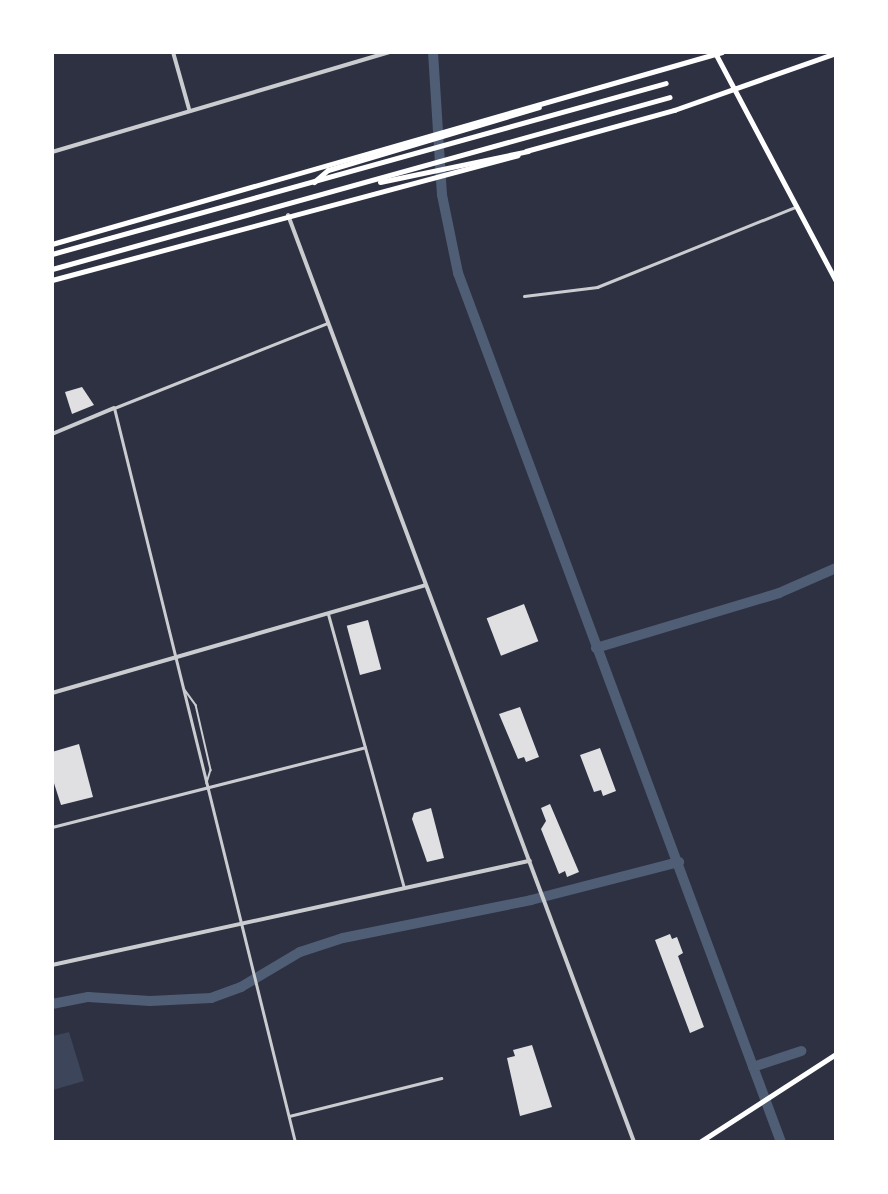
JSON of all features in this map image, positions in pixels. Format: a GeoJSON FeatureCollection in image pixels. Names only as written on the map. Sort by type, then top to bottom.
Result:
{"type":"FeatureCollection","features":[{"type":"Feature","properties":{"kind":"main road"},"geometry":{"type":"LineString","coordinates":[[52,244],[420,141],[456,135],[539,107],[718,53],[733,88],[836,280]]}},
{"type":"Feature","properties":{"kind":"main road"},"geometry":{"type":"LineString","coordinates":[[52,280],[674,110],[836,53]]}},
{"type":"Feature","properties":{"kind":"main road"},"geometry":{"type":"LineString","coordinates":[[52,254],[666,83]]}},
{"type":"Feature","properties":{"kind":"main road"},"geometry":{"type":"LineString","coordinates":[[52,269],[670,97]]}},
{"type":"Feature","properties":{"kind":"main road"},"geometry":{"type":"LineString","coordinates":[[312,183],[328,170],[455,128],[539,107]]}},
{"type":"Feature","properties":{"kind":"main road"},"geometry":{"type":"LineString","coordinates":[[353,186],[423,178]]}},
{"type":"Feature","properties":{"kind":"main road"},"geometry":{"type":"LineString","coordinates":[[700,1142],[836,1054]]}},
{"type":"Feature","properties":{"kind":"street"},"geometry":{"type":"LineString","coordinates":[[173,52],[189,109]]}},
{"type":"Feature","properties":{"kind":"street"},"geometry":{"type":"LineString","coordinates":[[52,152],[189,109],[389,52]]}},
{"type":"Feature","properties":{"kind":"street"},"geometry":{"type":"LineString","coordinates":[[524,296],[597,287],[795,207]]}},
{"type":"Feature","properties":{"kind":"street"},"geometry":{"type":"LineString","coordinates":[[288,215],[634,1142]]}},
{"type":"Feature","properties":{"kind":"street"},"geometry":{"type":"LineString","coordinates":[[52,434],[328,323]]}},
{"type":"Feature","properties":{"kind":"street"},"geometry":{"type":"LineString","coordinates":[[114,408],[295,1142]]}},
{"type":"Feature","properties":{"kind":"street"},"geometry":{"type":"LineString","coordinates":[[52,693],[425,585]]}},
{"type":"Feature","properties":{"kind":"street"},"geometry":{"type":"LineString","coordinates":[[328,614],[404,888]]}},
{"type":"Feature","properties":{"kind":"street"},"geometry":{"type":"LineString","coordinates":[[52,827],[365,747]]}},
{"type":"Feature","properties":{"kind":"street"},"geometry":{"type":"LineString","coordinates":[[52,966],[530,861]]}},
{"type":"Feature","properties":{"kind":"street"},"geometry":{"type":"LineString","coordinates":[[289,1116],[441,1077]]}},
{"type":"Feature","properties":{"kind":"lane"},"geometry":{"type":"LineString","coordinates":[[182,687],[196,705],[211,770],[206,787]]}},
{"type":"Feature","properties":{"kind":"shaded area"},"geometry":{"type":"Polygon","coordinates":[[[69,1032],[84,1081],[53,1090],[53,1036],[69,1032]]]}},
{"type":"Feature","properties":{"kind":"building"},"geometry":{"type":"Polygon","coordinates":[[[82,387],[94,405],[72,414],[65,392],[82,387]]]}},
{"type":"Feature","properties":{"kind":"building"},"geometry":{"type":"Polygon","coordinates":[[[524,604],[538,641],[501,656],[487,618],[524,604]]]}},
{"type":"Feature","properties":{"kind":"building"},"geometry":{"type":"Polygon","coordinates":[[[368,620],[381,669],[360,675],[347,626],[368,620]]]}},
{"type":"Feature","properties":{"kind":"building"},"geometry":{"type":"Polygon","coordinates":[[[520,707],[539,757],[526,762],[524,757],[518,759],[499,714],[520,707]]]}},
{"type":"Feature","properties":{"kind":"building"},"geometry":{"type":"Polygon","coordinates":[[[79,744],[93,797],[61,805],[52,777],[52,752],[79,744]]]}},
{"type":"Feature","properties":{"kind":"building"},"geometry":{"type":"Polygon","coordinates":[[[600,748],[616,791],[603,796],[601,790],[594,792],[580,755],[600,748]]]}},
{"type":"Feature","properties":{"kind":"building"},"geometry":{"type":"Polygon","coordinates":[[[550,804],[579,872],[567,877],[565,871],[559,874],[541,829],[546,821],[541,808],[550,804]]]}},
{"type":"Feature","properties":{"kind":"building"},"geometry":{"type":"Polygon","coordinates":[[[431,808],[444,858],[427,862],[412,819],[414,813],[431,808]]]}},
{"type":"Feature","properties":{"kind":"building"},"geometry":{"type":"Polygon","coordinates":[[[670,934],[672,939],[677,937],[683,953],[678,956],[704,1027],[690,1033],[655,940],[670,934]]]}},
{"type":"Feature","properties":{"kind":"building"},"geometry":{"type":"Polygon","coordinates":[[[532,1045],[552,1107],[520,1116],[507,1058],[515,1056],[513,1050],[532,1045]]]}},
{"type":"Feature","properties":{"kind":"waterway"},"geometry":{"type":"LineString","coordinates":[[433,52],[442,195],[458,273],[781,1142]]}},
{"type":"Feature","properties":{"kind":"waterway"},"geometry":{"type":"LineString","coordinates":[[596,648],[779,593],[836,568]]}},
{"type":"Feature","properties":{"kind":"waterway"},"geometry":{"type":"LineString","coordinates":[[52,1004],[88,997],[150,1001],[211,998],[241,987],[300,952],[343,938],[531,900],[679,862]]}},
{"type":"Feature","properties":{"kind":"waterway"},"geometry":{"type":"LineString","coordinates":[[753,1067],[801,1051]]}}]}
